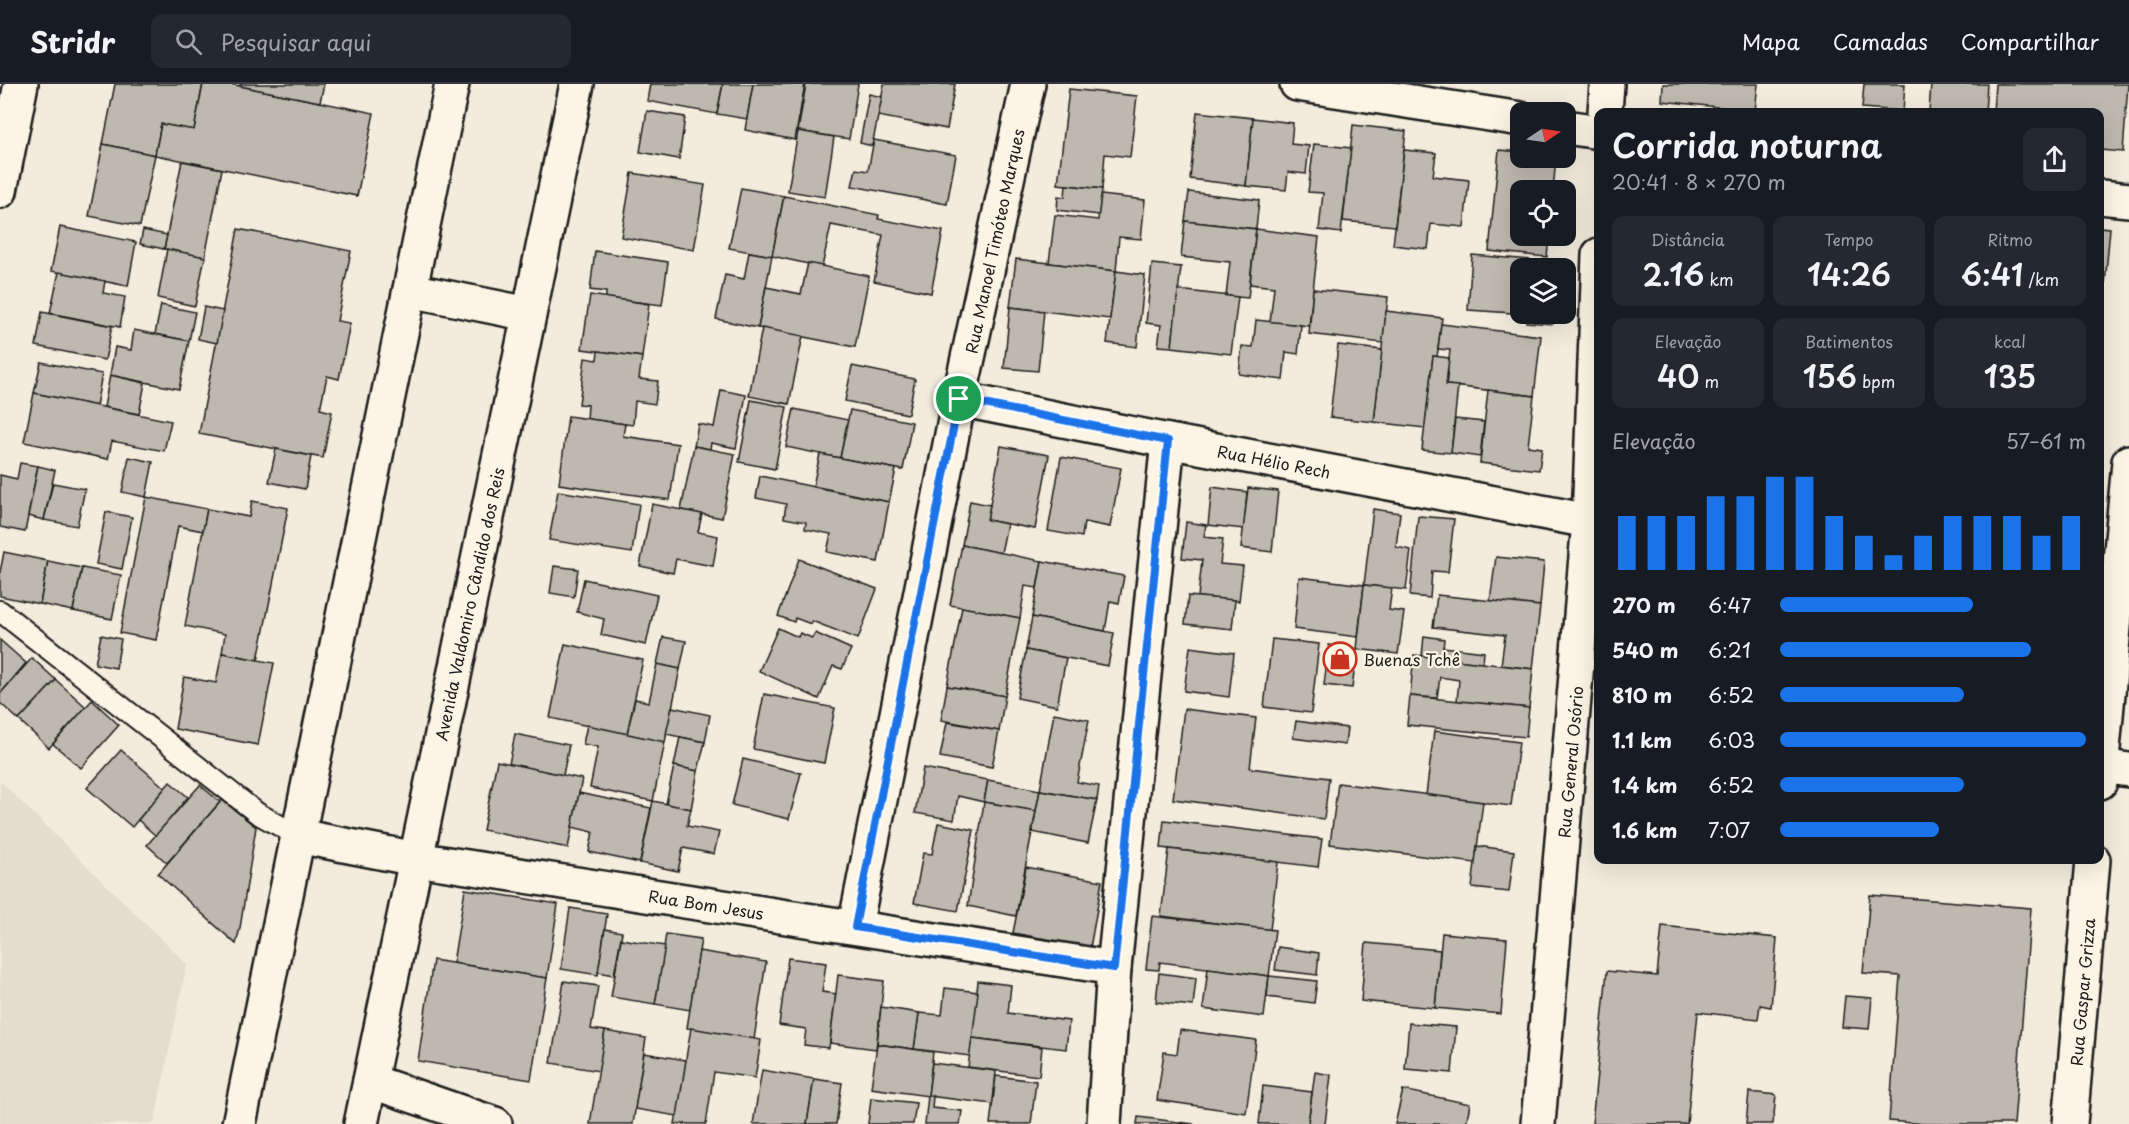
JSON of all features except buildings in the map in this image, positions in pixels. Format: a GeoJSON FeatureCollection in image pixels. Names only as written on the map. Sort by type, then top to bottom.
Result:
{"type":"FeatureCollection","features":[{"type":"Feature","properties":{"kind":"street"},"geometry":{"type":"LineString","coordinates":[[0,191],[21,84]]}},
{"type":"Feature","properties":{"kind":"street"},"geometry":{"type":"LineString","coordinates":[[239,1124],[452,84]]}},
{"type":"Feature","properties":{"kind":"street","name":"Avenida Valdomiro Cândido dos Reis"},"geometry":{"type":"LineString","coordinates":[[362,1124],[577,84]]}},
{"type":"Feature","properties":{"kind":"street","name":"Rua Manoel Timóteo Marques"},"geometry":{"type":"LineString","coordinates":[[855,927],[959,399],[1028,84]]}},
{"type":"Feature","properties":{"kind":"street"},"geometry":{"type":"LineString","coordinates":[[1297,84],[1510,117]]}},
{"type":"Feature","properties":{"kind":"street"},"geometry":{"type":"LineString","coordinates":[[1605,108],[1607,84]]}},
{"type":"Feature","properties":{"kind":"street"},"geometry":{"type":"LineString","coordinates":[[1576,129],[1594,131]]}},
{"type":"Feature","properties":{"kind":"street"},"geometry":{"type":"LineString","coordinates":[[2104,197],[2129,200]]}},
{"type":"Feature","properties":{"kind":"street"},"geometry":{"type":"LineString","coordinates":[[410,290],[529,314]]}},
{"type":"Feature","properties":{"kind":"street","name":"Rua General Osório"},"geometry":{"type":"LineString","coordinates":[[1538,1124],[1589,521],[1594,388]]}},
{"type":"Feature","properties":{"kind":"street","name":"Rua Hélio Rech"},"geometry":{"type":"LineString","coordinates":[[959,399],[1589,521]]}},
{"type":"Feature","properties":{"kind":"street"},"geometry":{"type":"LineString","coordinates":[[1104,1124],[1114,968],[1168,441]]}},
{"type":"Feature","properties":{"kind":"street"},"geometry":{"type":"LineString","coordinates":[[2110,773],[2129,462]]}},
{"type":"Feature","properties":{"kind":"street","name":"Rua Bom Jesus"},"geometry":{"type":"LineString","coordinates":[[298,836],[416,859],[1114,968]]}},
{"type":"Feature","properties":{"kind":"street","name":"Rua Gaspar Grizza"},"geometry":{"type":"LineString","coordinates":[[2070,1124],[2093,864]]}},
{"type":"Feature","properties":{"kind":"street"},"geometry":{"type":"LineString","coordinates":[[370,1081],[495,1124]]}},
{"type":"Feature","properties":{"kind":"lane"},"geometry":{"type":"LineString","coordinates":[[0,611],[257,813],[298,836]]}},
{"type":"Feature","properties":{"kind":"shaded area"},"geometry":{"type":"Polygon","coordinates":[[[0,781],[187,964],[154,1124],[0,1124],[0,781]]]}},
{"type":"Feature","properties":{"kind":"place","name":"Buenas Tchê"},"geometry":{"type":"Point","coordinates":[1340,659]}},
{"type":"Feature","properties":{"kind":"route"},"geometry":{"type":"LineString","coordinates":[[959,399],[1168,441],[1114,968],[855,927],[959,399]]}}]}
